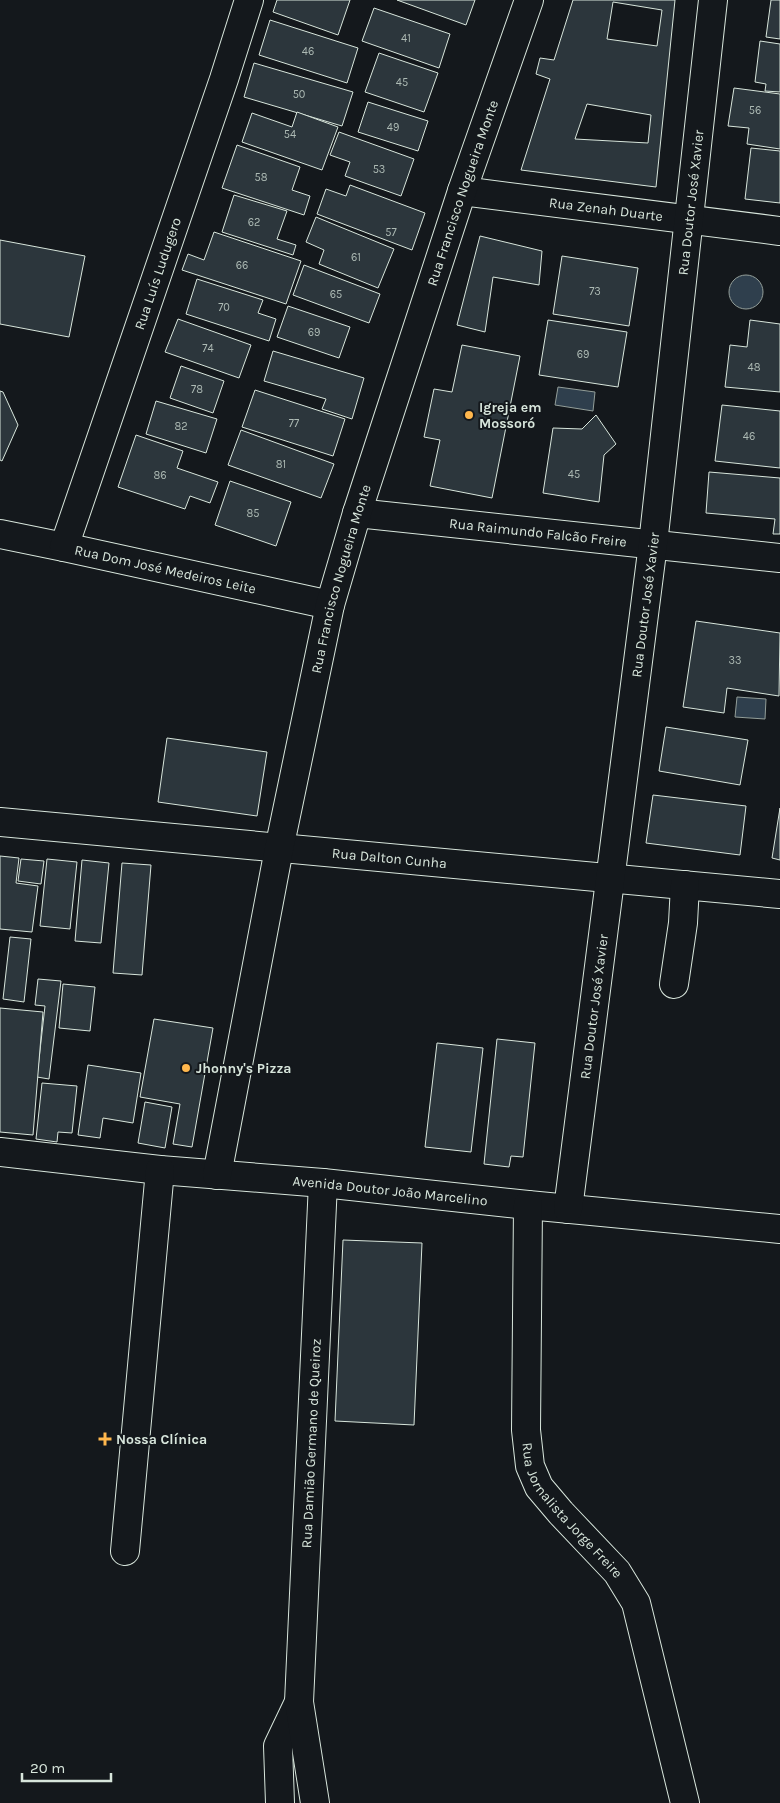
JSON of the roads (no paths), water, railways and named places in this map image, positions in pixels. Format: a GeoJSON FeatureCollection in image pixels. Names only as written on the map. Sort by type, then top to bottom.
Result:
{"type":"FeatureCollection","features":[{"type":"Feature","properties":{"kind":"street","name":"Rua Luís Ludugero"},"geometry":{"type":"LineString","coordinates":[[64,546],[221,88],[249,0]]}},
{"type":"Feature","properties":{"kind":"street","name":"Rua Francisco Nogueira Monte"},"geometry":{"type":"LineString","coordinates":[[216,1175],[279,849],[330,605],[357,514],[462,191],[529,0]]}},
{"type":"Feature","properties":{"kind":"street","name":"Rua Doutor José Xavier"},"geometry":{"type":"LineString","coordinates":[[568,1209],[653,544],[713,0]]}},
{"type":"Feature","properties":{"kind":"street","name":"Rua Zenah Duarte"},"geometry":{"type":"LineString","coordinates":[[462,191],[780,231]]}},
{"type":"Feature","properties":{"kind":"street","name":"Rua Raimundo Falcão Freire"},"geometry":{"type":"LineString","coordinates":[[357,514],[780,558]]}},
{"type":"Feature","properties":{"kind":"street","name":"Rua Dom José Medeiros Leite"},"geometry":{"type":"LineString","coordinates":[[0,534],[64,546],[330,605]]}},
{"type":"Feature","properties":{"kind":"street","name":"Rua Dalton Cunha"},"geometry":{"type":"LineString","coordinates":[[0,822],[780,894]]}},
{"type":"Feature","properties":{"kind":"street"},"geometry":{"type":"LineString","coordinates":[[674,984],[683,923],[685,885]]}},
{"type":"Feature","properties":{"kind":"street","name":"Avenida Doutor João Marcelino"},"geometry":{"type":"LineString","coordinates":[[0,1152],[160,1170],[323,1183],[780,1229]]}},
{"type":"Feature","properties":{"kind":"street"},"geometry":{"type":"LineString","coordinates":[[125,1551],[160,1170]]}},
{"type":"Feature","properties":{"kind":"street","name":"Rua Damião Germano de Queiroz"},"geometry":{"type":"LineString","coordinates":[[315,1803],[299,1702],[323,1183]]}},
{"type":"Feature","properties":{"kind":"street","name":"Rua Jornalista Jorge Freire"},"geometry":{"type":"LineString","coordinates":[[528,1205],[526,1430],[530,1466],[539,1487],[561,1514],[617,1572],[636,1603],[685,1803]]}},
{"type":"Feature","properties":{"kind":"street","name":"Rua Damião Germano de Queiroz"},"geometry":{"type":"LineString","coordinates":[[280,1803],[278,1746],[299,1702]]}},
{"type":"Feature","properties":{"kind":"water"},"geometry":{"type":"Polygon","coordinates":[[[746,275],[753,276],[758,280],[762,285],[762,299],[758,304],[753,308],[746,309],[739,308],[734,304],[730,299],[729,292],[730,285],[734,280],[739,276],[746,275]]]}},
{"type":"Feature","properties":{"kind":"water"},"geometry":{"type":"Polygon","coordinates":[[[558,387],[595,392],[593,411],[555,405],[558,387]]]}},
{"type":"Feature","properties":{"kind":"water"},"geometry":{"type":"Polygon","coordinates":[[[737,697],[766,699],[765,719],[735,717],[737,697]]]}},
{"type":"Feature","properties":{"kind":"place","name":"Igreja em Mossoró"},"geometry":{"type":"Point","coordinates":[469,415]}},
{"type":"Feature","properties":{"kind":"place","name":"Jhonny's Pizza"},"geometry":{"type":"Point","coordinates":[186,1068]}},
{"type":"Feature","properties":{"kind":"place","name":"Nossa Clínica"},"geometry":{"type":"Point","coordinates":[105,1439]}}]}
